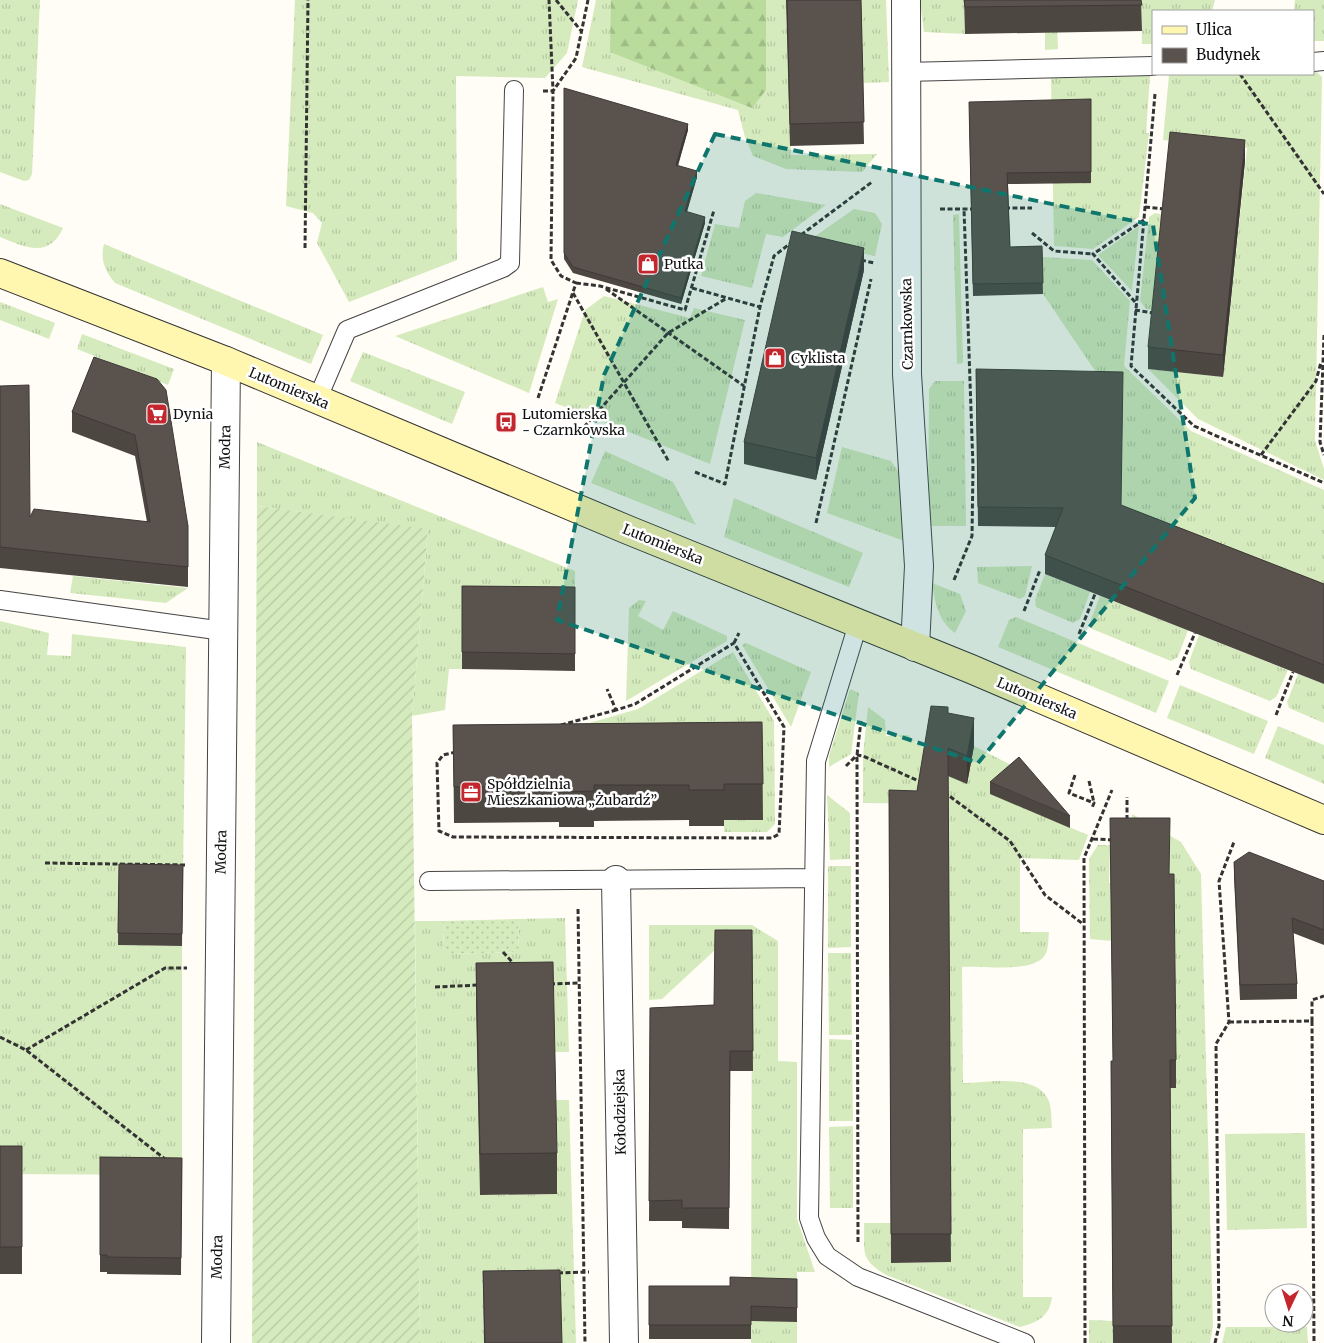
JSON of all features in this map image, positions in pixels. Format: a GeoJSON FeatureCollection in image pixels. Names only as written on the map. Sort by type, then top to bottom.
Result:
{"type":"FeatureCollection","features":[{"type":"Feature","properties":{"kind":"main road","name":"Lutomierska"},"geometry":{"type":"LineString","coordinates":[[0,273],[226,361],[915,647],[1324,820]]}},
{"type":"Feature","properties":{"kind":"street","name":"Czarnkowska"},"geometry":{"type":"LineString","coordinates":[[906,0],[907,374],[919,566],[915,647]]}},
{"type":"Feature","properties":{"kind":"street","name":"Modra"},"geometry":{"type":"LineString","coordinates":[[216,1343],[226,361]]}},
{"type":"Feature","properties":{"kind":"street","name":"Kołodziejska"},"geometry":{"type":"LineString","coordinates":[[616,880],[624,1343]]}},
{"type":"Feature","properties":{"kind":"lane"},"geometry":{"type":"LineString","coordinates":[[905,72],[1152,66]]}},
{"type":"Feature","properties":{"kind":"lane"},"geometry":{"type":"LineString","coordinates":[[317,400],[347,330],[503,268],[510,263],[514,90]]}},
{"type":"Feature","properties":{"kind":"lane"},"geometry":{"type":"LineString","coordinates":[[0,600],[223,631]]}},
{"type":"Feature","properties":{"kind":"lane"},"geometry":{"type":"LineString","coordinates":[[858,624],[816,761],[809,1218],[816,1238],[827,1256],[858,1277],[1025,1343]]}},
{"type":"Feature","properties":{"kind":"lane"},"geometry":{"type":"LineString","coordinates":[[429,881],[813,878]]}},
{"type":"Feature","properties":{"kind":"path"},"geometry":{"type":"LineString","coordinates":[[305,248],[308,0]]}},
{"type":"Feature","properties":{"kind":"path"},"geometry":{"type":"LineString","coordinates":[[549,0],[553,91],[551,260],[561,276],[576,283],[602,287],[685,310],[714,210]]}},
{"type":"Feature","properties":{"kind":"path"},"geometry":{"type":"LineString","coordinates":[[556,0],[582,32]]}},
{"type":"Feature","properties":{"kind":"path"},"geometry":{"type":"LineString","coordinates":[[553,91],[576,58],[588,0]]}},
{"type":"Feature","properties":{"kind":"path"},"geometry":{"type":"LineString","coordinates":[[1241,75],[1324,194]]}},
{"type":"Feature","properties":{"kind":"path"},"geometry":{"type":"LineString","coordinates":[[1156,87],[1130,366],[1194,426],[1324,483]]}},
{"type":"Feature","properties":{"kind":"path"},"geometry":{"type":"LineString","coordinates":[[514,90],[553,91]]}},
{"type":"Feature","properties":{"kind":"path"},"geometry":{"type":"LineString","coordinates":[[695,472],[725,484],[760,306],[774,256],[856,194]]}},
{"type":"Feature","properties":{"kind":"path"},"geometry":{"type":"LineString","coordinates":[[1145,207],[1164,209]]}},
{"type":"Feature","properties":{"kind":"path"},"geometry":{"type":"LineString","coordinates":[[1003,208],[1032,208]]}},
{"type":"Feature","properties":{"kind":"path"},"geometry":{"type":"LineString","coordinates":[[906,209],[984,209]]}},
{"type":"Feature","properties":{"kind":"path"},"geometry":{"type":"LineString","coordinates":[[954,582],[972,536],[973,467],[964,209]]}},
{"type":"Feature","properties":{"kind":"path"},"geometry":{"type":"LineString","coordinates":[[1032,233],[1054,251],[1093,254],[1144,220]]}},
{"type":"Feature","properties":{"kind":"path"},"geometry":{"type":"LineString","coordinates":[[789,244],[799,247]]}},
{"type":"Feature","properties":{"kind":"path"},"geometry":{"type":"LineString","coordinates":[[1093,254],[1136,302]]}},
{"type":"Feature","properties":{"kind":"path"},"geometry":{"type":"LineString","coordinates":[[855,259],[906,271]]}},
{"type":"Feature","properties":{"kind":"path"},"geometry":{"type":"LineString","coordinates":[[816,523],[874,263]]}},
{"type":"Feature","properties":{"kind":"path"},"geometry":{"type":"LineString","coordinates":[[538,398],[576,283]]}},
{"type":"Feature","properties":{"kind":"path"},"geometry":{"type":"LineString","coordinates":[[602,287],[744,386]]}},
{"type":"Feature","properties":{"kind":"path"},"geometry":{"type":"LineString","coordinates":[[692,288],[760,306]]}},
{"type":"Feature","properties":{"kind":"path"},"geometry":{"type":"LineString","coordinates":[[573,292],[625,381],[669,462]]}},
{"type":"Feature","properties":{"kind":"path"},"geometry":{"type":"LineString","coordinates":[[584,427],[668,333],[727,298]]}},
{"type":"Feature","properties":{"kind":"path"},"geometry":{"type":"LineString","coordinates":[[1135,310],[1154,313]]}},
{"type":"Feature","properties":{"kind":"path"},"geometry":{"type":"LineString","coordinates":[[1324,335],[1320,442],[1324,455]]}},
{"type":"Feature","properties":{"kind":"path"},"geometry":{"type":"LineString","coordinates":[[1261,455],[1316,381],[1324,355]]}},
{"type":"Feature","properties":{"kind":"path"},"geometry":{"type":"LineString","coordinates":[[1024,611],[1040,570]]}},
{"type":"Feature","properties":{"kind":"path"},"geometry":{"type":"LineString","coordinates":[[1079,634],[1094,594]]}},
{"type":"Feature","properties":{"kind":"path"},"geometry":{"type":"LineString","coordinates":[[558,725],[635,704],[734,643],[739,633]]}},
{"type":"Feature","properties":{"kind":"path"},"geometry":{"type":"LineString","coordinates":[[1178,675],[1195,633]]}},
{"type":"Feature","properties":{"kind":"path"},"geometry":{"type":"LineString","coordinates":[[462,750],[443,755],[437,763],[438,831],[453,837],[772,838],[779,834],[781,829],[781,752],[784,727],[734,643]]}},
{"type":"Feature","properties":{"kind":"path"},"geometry":{"type":"LineString","coordinates":[[1276,715],[1294,672]]}},
{"type":"Feature","properties":{"kind":"path"},"geometry":{"type":"LineString","coordinates":[[607,688],[616,710]]}},
{"type":"Feature","properties":{"kind":"path"},"geometry":{"type":"LineString","coordinates":[[858,1277],[857,755],[861,717]]}},
{"type":"Feature","properties":{"kind":"path"},"geometry":{"type":"LineString","coordinates":[[857,755],[925,784]]}},
{"type":"Feature","properties":{"kind":"path"},"geometry":{"type":"LineString","coordinates":[[1076,775],[1069,793],[1093,806],[1089,781]]}},
{"type":"Feature","properties":{"kind":"path"},"geometry":{"type":"LineString","coordinates":[[1084,1343],[1084,858],[1112,790]]}},
{"type":"Feature","properties":{"kind":"path"},"geometry":{"type":"LineString","coordinates":[[942,791],[951,795],[1010,841],[1045,895],[1084,924]]}},
{"type":"Feature","properties":{"kind":"path"},"geometry":{"type":"LineString","coordinates":[[1127,797],[1127,822]]}},
{"type":"Feature","properties":{"kind":"path"},"geometry":{"type":"LineString","coordinates":[[1093,840],[1118,840]]}},
{"type":"Feature","properties":{"kind":"path"},"geometry":{"type":"LineString","coordinates":[[1215,1343],[1219,1326],[1216,1044],[1229,1022],[1219,881],[1234,842]]}},
{"type":"Feature","properties":{"kind":"path"},"geometry":{"type":"LineString","coordinates":[[45,863],[221,866]]}},
{"type":"Feature","properties":{"kind":"path"},"geometry":{"type":"LineString","coordinates":[[578,880],[578,983],[585,1343]]}},
{"type":"Feature","properties":{"kind":"path"},"geometry":{"type":"LineString","coordinates":[[503,952],[519,971]]}},
{"type":"Feature","properties":{"kind":"path"},"geometry":{"type":"LineString","coordinates":[[26,1050],[165,968],[220,968]]}},
{"type":"Feature","properties":{"kind":"path"},"geometry":{"type":"LineString","coordinates":[[549,984],[618,982]]}},
{"type":"Feature","properties":{"kind":"path"},"geometry":{"type":"LineString","coordinates":[[435,987],[482,985]]}},
{"type":"Feature","properties":{"kind":"path"},"geometry":{"type":"LineString","coordinates":[[1314,1343],[1312,1000],[1324,996]]}},
{"type":"Feature","properties":{"kind":"path"},"geometry":{"type":"LineString","coordinates":[[1229,1022],[1312,1021]]}},
{"type":"Feature","properties":{"kind":"path"},"geometry":{"type":"LineString","coordinates":[[0,1037],[26,1050],[167,1161],[218,1162]]}},
{"type":"Feature","properties":{"kind":"path"},"geometry":{"type":"LineString","coordinates":[[555,1273],[622,1271]]}},
{"type":"Feature","properties":{"kind":"highlighted area"},"geometry":{"type":"Polygon","coordinates":[[[715,134],[1153,225],[1195,498],[978,763],[557,620],[604,375],[715,134]]]}},
{"type":"Feature","properties":{"kind":"green space"},"geometry":{"type":"Polygon","coordinates":[[[0,0],[40,0],[32,174],[29,180],[24,181],[0,172],[0,0]]]}},
{"type":"Feature","properties":{"kind":"green space"},"geometry":{"type":"Polygon","coordinates":[[[295,0],[578,0],[567,53],[545,78],[456,76],[457,260],[349,302],[317,243],[322,223],[313,213],[286,206],[295,0]]]}},
{"type":"Feature","properties":{"kind":"green space"},"geometry":{"type":"Polygon","coordinates":[[[596,0],[786,0],[791,155],[877,154],[862,172],[786,169],[753,156],[745,137],[738,110],[582,67],[596,0]]]}},
{"type":"Feature","properties":{"kind":"green space"},"geometry":{"type":"Polygon","coordinates":[[[611,0],[766,0],[766,90],[752,108],[610,52],[611,0]]]}},
{"type":"Feature","properties":{"kind":"green space"},"geometry":{"type":"Polygon","coordinates":[[[860,0],[886,0],[889,82],[863,83],[860,0]]]}},
{"type":"Feature","properties":{"kind":"green space"},"geometry":{"type":"Polygon","coordinates":[[[920,0],[964,0],[965,34],[924,32],[920,0]]]}},
{"type":"Feature","properties":{"kind":"green space"},"geometry":{"type":"Polygon","coordinates":[[[1056,0],[1058,49],[1045,50],[1045,33],[1056,0]]]}},
{"type":"Feature","properties":{"kind":"green space"},"geometry":{"type":"Polygon","coordinates":[[[1141,0],[1215,0],[1212,10],[1152,10],[1152,44],[1142,44],[1141,0]]]}},
{"type":"Feature","properties":{"kind":"green space"},"geometry":{"type":"Polygon","coordinates":[[[1295,0],[1324,0],[1324,41],[1314,41],[1314,10],[1294,10],[1295,0]]]}},
{"type":"Feature","properties":{"kind":"green space"},"geometry":{"type":"Polygon","coordinates":[[[1314,72],[1317,72],[1322,77],[1315,440],[1324,469],[1324,480],[1198,419],[1148,369],[1223,377],[1247,148],[1163,140],[1169,75],[1314,75],[1314,72]]]}},
{"type":"Feature","properties":{"kind":"green space"},"geometry":{"type":"Polygon","coordinates":[[[1150,76],[1146,133],[1149,133],[1139,217],[1093,249],[1054,246],[1051,78],[1150,76]]]}},
{"type":"Feature","properties":{"kind":"green space"},"geometry":{"type":"Polygon","coordinates":[[[756,193],[826,205],[783,237],[766,234],[752,288],[701,276],[715,224],[739,228],[745,201],[756,193]]]}},
{"type":"Feature","properties":{"kind":"green space"},"geometry":{"type":"Polygon","coordinates":[[[0,204],[63,228],[51,244],[44,247],[27,247],[9,241],[0,237],[0,204]]]}},
{"type":"Feature","properties":{"kind":"green space"},"geometry":{"type":"Polygon","coordinates":[[[854,209],[875,213],[882,224],[875,256],[807,242],[854,209]]]}},
{"type":"Feature","properties":{"kind":"green space"},"geometry":{"type":"Polygon","coordinates":[[[1155,213],[1164,215],[1154,310],[1146,309],[1140,301],[1149,217],[1155,213]]]}},
{"type":"Feature","properties":{"kind":"green space"},"geometry":{"type":"Polygon","coordinates":[[[959,214],[963,363],[957,364],[953,215],[959,214]]]}},
{"type":"Feature","properties":{"kind":"green space"},"geometry":{"type":"Polygon","coordinates":[[[1139,226],[1132,291],[1098,255],[1139,226]]]}},
{"type":"Feature","properties":{"kind":"green space"},"geometry":{"type":"Polygon","coordinates":[[[104,244],[323,335],[311,364],[115,283],[104,265],[104,244]]]}},
{"type":"Feature","properties":{"kind":"green space"},"geometry":{"type":"Polygon","coordinates":[[[1042,257],[1092,260],[1130,301],[1124,366],[1191,431],[1324,490],[1324,603],[1072,505],[1108,390],[1043,294],[1042,257]]]}},
{"type":"Feature","properties":{"kind":"green space"},"geometry":{"type":"Polygon","coordinates":[[[543,287],[548,302],[558,299],[529,393],[395,336],[543,287]]]}},
{"type":"Feature","properties":{"kind":"green space"},"geometry":{"type":"Polygon","coordinates":[[[604,296],[690,318],[694,308],[745,320],[710,464],[555,403],[585,310],[604,296]]]}},
{"type":"Feature","properties":{"kind":"green space"},"geometry":{"type":"Polygon","coordinates":[[[0,302],[55,323],[49,339],[0,320],[0,302]]]}},
{"type":"Feature","properties":{"kind":"green space"},"geometry":{"type":"Polygon","coordinates":[[[82,334],[174,369],[168,385],[77,349],[82,334]]]}},
{"type":"Feature","properties":{"kind":"green space"},"geometry":{"type":"Polygon","coordinates":[[[363,352],[465,392],[452,424],[350,381],[363,352]]]}},
{"type":"Feature","properties":{"kind":"green space"},"geometry":{"type":"Polygon","coordinates":[[[935,381],[964,381],[966,526],[928,526],[929,389],[935,381]]]}},
{"type":"Feature","properties":{"kind":"green space"},"geometry":{"type":"Polygon","coordinates":[[[257,442],[575,571],[575,604],[462,604],[462,669],[449,669],[445,710],[412,716],[428,530],[257,506],[257,442]]]}},
{"type":"Feature","properties":{"kind":"green space"},"geometry":{"type":"Polygon","coordinates":[[[842,447],[891,461],[904,479],[907,542],[827,513],[842,447]]]}},
{"type":"Feature","properties":{"kind":"green space"},"geometry":{"type":"Polygon","coordinates":[[[605,451],[673,482],[696,525],[591,483],[605,451]]]}},
{"type":"Feature","properties":{"kind":"green space"},"geometry":{"type":"Polygon","coordinates":[[[734,498],[863,553],[849,587],[724,537],[734,498]]]}},
{"type":"Feature","properties":{"kind":"green space"},"geometry":{"type":"Polygon","coordinates":[[[257,506],[428,529],[412,716],[420,1343],[252,1343],[257,506]]]}},
{"type":"Feature","properties":{"kind":"green space"},"geometry":{"type":"Polygon","coordinates":[[[1032,566],[1025,596],[1020,599],[978,583],[977,567],[1032,566]]]}},
{"type":"Feature","properties":{"kind":"green space"},"geometry":{"type":"Polygon","coordinates":[[[1045,574],[1090,592],[1080,619],[1073,623],[1036,607],[1035,600],[1045,574]]]}},
{"type":"Feature","properties":{"kind":"green space"},"geometry":{"type":"Polygon","coordinates":[[[73,576],[188,588],[166,603],[70,593],[73,576]]]}},
{"type":"Feature","properties":{"kind":"green space"},"geometry":{"type":"Polygon","coordinates":[[[932,583],[960,594],[966,611],[955,633],[941,617],[936,604],[932,583]]]}},
{"type":"Feature","properties":{"kind":"green space"},"geometry":{"type":"Polygon","coordinates":[[[1100,596],[1188,630],[1178,657],[1171,661],[1092,629],[1090,622],[1100,596]]]}},
{"type":"Feature","properties":{"kind":"green space"},"geometry":{"type":"Polygon","coordinates":[[[639,600],[646,601],[638,616],[663,630],[673,611],[727,636],[727,641],[626,701],[629,608],[639,600]]]}},
{"type":"Feature","properties":{"kind":"green space"},"geometry":{"type":"Polygon","coordinates":[[[1016,617],[1169,681],[1156,713],[998,647],[1009,620],[1016,617]]]}},
{"type":"Feature","properties":{"kind":"green space"},"geometry":{"type":"Polygon","coordinates":[[[0,621],[49,633],[47,655],[71,656],[72,634],[186,647],[183,877],[119,945],[182,946],[182,1175],[4,1174],[0,1274],[0,621]]]}},
{"type":"Feature","properties":{"kind":"green space"},"geometry":{"type":"Polygon","coordinates":[[[1199,635],[1288,670],[1276,697],[1270,701],[1191,669],[1189,662],[1199,635]]]}},
{"type":"Feature","properties":{"kind":"green space"},"geometry":{"type":"Polygon","coordinates":[[[746,643],[811,672],[791,727],[742,645],[746,643]]]}},
{"type":"Feature","properties":{"kind":"green space"},"geometry":{"type":"Polygon","coordinates":[[[733,652],[774,721],[775,824],[767,832],[724,832],[724,820],[499,749],[638,709],[733,652]]]}},
{"type":"Feature","properties":{"kind":"green space"},"geometry":{"type":"Polygon","coordinates":[[[1298,674],[1324,684],[1324,723],[1289,708],[1287,702],[1298,674]]]}},
{"type":"Feature","properties":{"kind":"green space"},"geometry":{"type":"Polygon","coordinates":[[[1180,685],[1268,721],[1254,754],[1167,718],[1180,685]]]}},
{"type":"Feature","properties":{"kind":"green space"},"geometry":{"type":"Polygon","coordinates":[[[850,689],[859,693],[851,754],[829,767],[829,756],[850,689]]]}},
{"type":"Feature","properties":{"kind":"green space"},"geometry":{"type":"Polygon","coordinates":[[[868,707],[885,720],[886,736],[908,735],[928,750],[968,774],[974,746],[1019,769],[998,797],[1088,835],[1079,860],[1020,858],[1020,932],[1049,932],[1048,947],[1045,955],[1039,961],[1019,967],[962,967],[963,1083],[1010,1081],[1034,1086],[1043,1092],[1051,1108],[1052,1128],[1023,1129],[1023,1297],[1052,1297],[1049,1309],[1042,1318],[1020,1327],[886,1275],[871,1264],[865,1254],[864,1223],[891,1223],[891,1263],[951,1262],[948,804],[863,803],[863,756],[868,707]]]}},
{"type":"Feature","properties":{"kind":"green space"},"geometry":{"type":"Polygon","coordinates":[[[1278,726],[1324,745],[1324,784],[1265,758],[1278,726]]]}},
{"type":"Feature","properties":{"kind":"green space"},"geometry":{"type":"Polygon","coordinates":[[[827,795],[850,813],[850,859],[830,860],[827,795]]]}},
{"type":"Feature","properties":{"kind":"green space"},"geometry":{"type":"Polygon","coordinates":[[[1132,814],[1181,842],[1201,874],[1213,1326],[1210,1343],[1172,1343],[1170,1088],[1176,1088],[1174,902],[1112,941],[1090,939],[1089,859],[1098,845],[1110,845],[1109,883],[1169,883],[1133,845],[1132,814]]]}},
{"type":"Feature","properties":{"kind":"green space"},"geometry":{"type":"Polygon","coordinates":[[[828,866],[851,866],[851,947],[828,948],[828,866]]]}},
{"type":"Feature","properties":{"kind":"green space"},"geometry":{"type":"Polygon","coordinates":[[[565,918],[569,1052],[554,1052],[480,1195],[557,1194],[555,1100],[569,1100],[576,1343],[420,1343],[415,921],[443,921],[444,954],[519,952],[518,919],[565,918]]]}},
{"type":"Feature","properties":{"kind":"green space"},"geometry":{"type":"Polygon","coordinates":[[[518,919],[519,952],[444,954],[443,921],[518,919]]]}},
{"type":"Feature","properties":{"kind":"green space"},"geometry":{"type":"Polygon","coordinates":[[[649,925],[752,925],[778,941],[778,1061],[797,1062],[797,1219],[815,1272],[797,1272],[797,1293],[768,1321],[797,1322],[797,1343],[751,1343],[752,950],[715,950],[662,999],[649,1000],[649,925]]]}},
{"type":"Feature","properties":{"kind":"green space"},"geometry":{"type":"Polygon","coordinates":[[[828,953],[851,953],[852,1035],[829,1035],[828,953]]]}},
{"type":"Feature","properties":{"kind":"green space"},"geometry":{"type":"Polygon","coordinates":[[[829,1039],[852,1040],[853,1121],[829,1121],[829,1039]]]}},
{"type":"Feature","properties":{"kind":"green space"},"geometry":{"type":"Polygon","coordinates":[[[853,1126],[853,1208],[830,1208],[829,1127],[853,1126]]]}},
{"type":"Feature","properties":{"kind":"green space"},"geometry":{"type":"Polygon","coordinates":[[[1305,1133],[1307,1228],[1227,1230],[1225,1134],[1305,1133]]]}},
{"type":"Feature","properties":{"kind":"green space"},"geometry":{"type":"Polygon","coordinates":[[[1089,1320],[1113,1321],[1113,1343],[1089,1343],[1089,1320]]]}},
{"type":"Feature","properties":{"kind":"green space"},"geometry":{"type":"Polygon","coordinates":[[[1226,1327],[1264,1327],[1264,1333],[1307,1333],[1308,1343],[1222,1343],[1226,1327]]]}},
{"type":"Feature","properties":{"kind":"building"},"geometry":{"type":"Polygon","coordinates":[[[787,0],[861,0],[864,122],[790,124],[787,0]]]}},
{"type":"Feature","properties":{"kind":"building"},"geometry":{"type":"Polygon","coordinates":[[[964,0],[1141,0],[1142,5],[965,7],[964,0]]]}},
{"type":"Feature","properties":{"kind":"building"},"geometry":{"type":"Polygon","coordinates":[[[564,88],[688,124],[676,165],[697,171],[685,211],[705,217],[681,298],[573,267],[564,253],[564,88]]]}},
{"type":"Feature","properties":{"kind":"building"},"geometry":{"type":"Polygon","coordinates":[[[1091,99],[1091,172],[1007,173],[1010,247],[1042,246],[1043,283],[973,284],[969,102],[1091,99]]]}},
{"type":"Feature","properties":{"kind":"building"},"geometry":{"type":"Polygon","coordinates":[[[1170,132],[1245,140],[1223,355],[1148,347],[1170,132]]]}},
{"type":"Feature","properties":{"kind":"building"},"geometry":{"type":"Polygon","coordinates":[[[792,231],[864,248],[816,458],[744,442],[792,231]]]}},
{"type":"Feature","properties":{"kind":"building"},"geometry":{"type":"Polygon","coordinates":[[[94,357],[157,379],[166,390],[188,526],[188,567],[0,547],[0,386],[29,385],[30,517],[34,509],[150,522],[135,435],[72,412],[94,357]]]}},
{"type":"Feature","properties":{"kind":"building"},"geometry":{"type":"Polygon","coordinates":[[[976,369],[1123,372],[1121,505],[1324,584],[1324,665],[1045,555],[1063,508],[978,507],[976,369]]]}},
{"type":"Feature","properties":{"kind":"building"},"geometry":{"type":"Polygon","coordinates":[[[462,586],[575,587],[575,654],[462,652],[462,586]]]}},
{"type":"Feature","properties":{"kind":"building"},"geometry":{"type":"Polygon","coordinates":[[[931,706],[948,707],[948,713],[974,718],[967,756],[948,748],[951,1234],[891,1234],[889,790],[917,791],[931,706]]]}},
{"type":"Feature","properties":{"kind":"building"},"geometry":{"type":"Polygon","coordinates":[[[762,722],[763,784],[724,784],[724,790],[689,790],[689,785],[594,785],[594,791],[559,792],[559,786],[454,787],[453,725],[762,722]]]}},
{"type":"Feature","properties":{"kind":"building"},"geometry":{"type":"Polygon","coordinates":[[[1019,757],[1070,816],[990,782],[1019,757]]]}},
{"type":"Feature","properties":{"kind":"building"},"geometry":{"type":"Polygon","coordinates":[[[1110,818],[1170,818],[1169,874],[1174,874],[1176,1060],[1170,1060],[1172,1326],[1113,1326],[1111,1061],[1113,1061],[1110,818]]]}},
{"type":"Feature","properties":{"kind":"building"},"geometry":{"type":"Polygon","coordinates":[[[1249,852],[1324,881],[1324,930],[1292,918],[1297,984],[1240,985],[1234,862],[1249,852]]]}},
{"type":"Feature","properties":{"kind":"building"},"geometry":{"type":"Polygon","coordinates":[[[119,864],[183,865],[182,934],[118,933],[119,864]]]}},
{"type":"Feature","properties":{"kind":"building"},"geometry":{"type":"Polygon","coordinates":[[[715,930],[752,930],[753,1051],[730,1051],[729,1208],[682,1208],[682,1200],[649,1201],[650,1008],[714,1005],[715,930]]]}},
{"type":"Feature","properties":{"kind":"building"},"geometry":{"type":"Polygon","coordinates":[[[553,962],[557,1153],[480,1154],[476,963],[553,962]]]}},
{"type":"Feature","properties":{"kind":"building"},"geometry":{"type":"Polygon","coordinates":[[[0,1146],[22,1146],[22,1247],[0,1247],[0,1146]]]}},
{"type":"Feature","properties":{"kind":"building"},"geometry":{"type":"Polygon","coordinates":[[[100,1157],[182,1158],[181,1258],[107,1257],[107,1255],[100,1255],[100,1157]]]}},
{"type":"Feature","properties":{"kind":"building"},"geometry":{"type":"Polygon","coordinates":[[[560,1270],[562,1343],[485,1343],[483,1271],[560,1270]]]}},
{"type":"Feature","properties":{"kind":"building"},"geometry":{"type":"Polygon","coordinates":[[[730,1277],[797,1279],[797,1308],[751,1306],[751,1325],[649,1325],[649,1286],[730,1286],[730,1277]]]}},
{"type":"Feature","properties":{"kind":"place","name":"Putka"},"geometry":{"type":"Point","coordinates":[648,264]}},
{"type":"Feature","properties":{"kind":"place","name":"Cyklista"},"geometry":{"type":"Point","coordinates":[775,358]}},
{"type":"Feature","properties":{"kind":"place","name":"Dynia"},"geometry":{"type":"Point","coordinates":[157,414]}},
{"type":"Feature","properties":{"kind":"place","name":"Lutomierska - Czarnkowska"},"geometry":{"type":"Point","coordinates":[506,422]}},
{"type":"Feature","properties":{"kind":"place","name":"Spółdzielnia Mieszkaniowa „Żubardź”"},"geometry":{"type":"Point","coordinates":[471,792]}}]}
